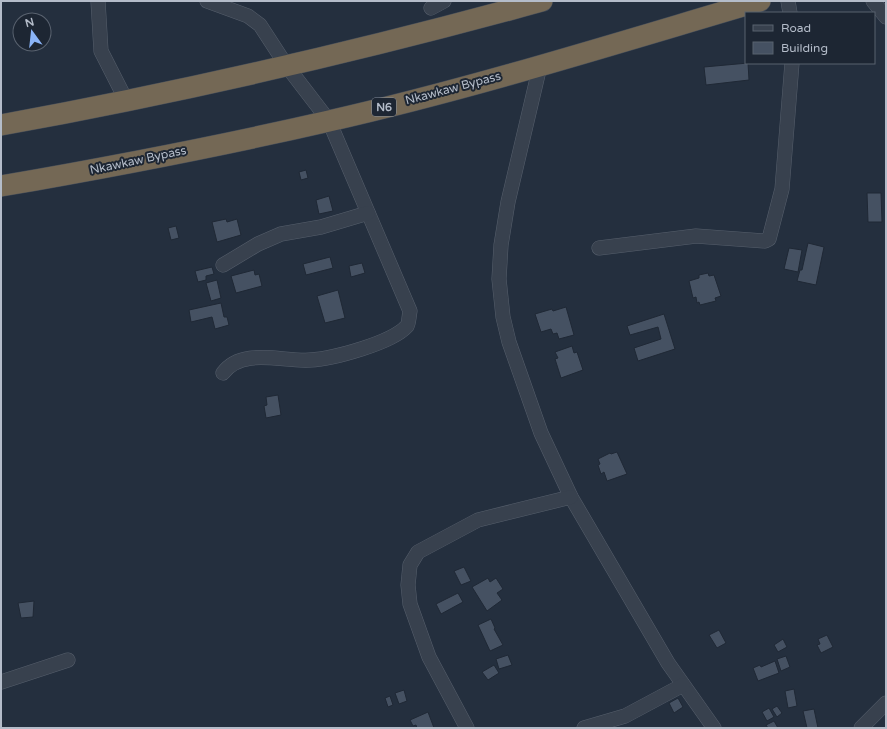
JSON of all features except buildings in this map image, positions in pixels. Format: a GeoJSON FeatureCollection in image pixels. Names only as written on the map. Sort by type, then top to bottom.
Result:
{"type":"FeatureCollection","features":[{"type":"Feature","properties":{"kind":"highway"},"geometry":{"type":"LineString","coordinates":[[1,125],[127,102],[420,34],[542,1]]}},
{"type":"Feature","properties":{"kind":"highway","name":"Nkawkaw Bypass"},"geometry":{"type":"LineString","coordinates":[[1,186],[89,170],[329,121],[540,66],[760,1]]}},
{"type":"Feature","properties":{"kind":"street"},"geometry":{"type":"LineString","coordinates":[[98,1],[101,51],[127,102]]}},
{"type":"Feature","properties":{"kind":"street"},"geometry":{"type":"LineString","coordinates":[[207,1],[248,16],[260,25],[286,65],[329,121],[410,311],[408,325],[400,332],[377,344],[309,360],[248,358],[226,369],[223,373]]}},
{"type":"Feature","properties":{"kind":"street"},"geometry":{"type":"LineString","coordinates":[[431,8],[444,1]]}},
{"type":"Feature","properties":{"kind":"street"},"geometry":{"type":"LineString","coordinates":[[788,1],[790,12]]}},
{"type":"Feature","properties":{"kind":"street"},"geometry":{"type":"LineString","coordinates":[[873,1],[886,17]]}},
{"type":"Feature","properties":{"kind":"street"},"geometry":{"type":"LineString","coordinates":[[599,248],[696,236],[765,241],[769,239],[782,189],[792,64]]}},
{"type":"Feature","properties":{"kind":"street"},"geometry":{"type":"LineString","coordinates":[[540,66],[508,202],[501,245],[499,278],[503,317],[509,342],[541,433],[571,496],[600,549],[684,685],[714,728]]}},
{"type":"Feature","properties":{"kind":"street"},"geometry":{"type":"LineString","coordinates":[[223,265],[258,244],[281,234],[321,227],[368,213]]}},
{"type":"Feature","properties":{"kind":"street"},"geometry":{"type":"LineString","coordinates":[[467,728],[429,656],[410,604],[408,585],[410,566],[418,552],[478,520],[571,496]]}},
{"type":"Feature","properties":{"kind":"street"},"geometry":{"type":"LineString","coordinates":[[1,682],[68,660]]}},
{"type":"Feature","properties":{"kind":"street"},"geometry":{"type":"LineString","coordinates":[[584,728],[625,716],[684,685]]}},
{"type":"Feature","properties":{"kind":"street"},"geometry":{"type":"LineString","coordinates":[[861,728],[886,703]]}}]}
